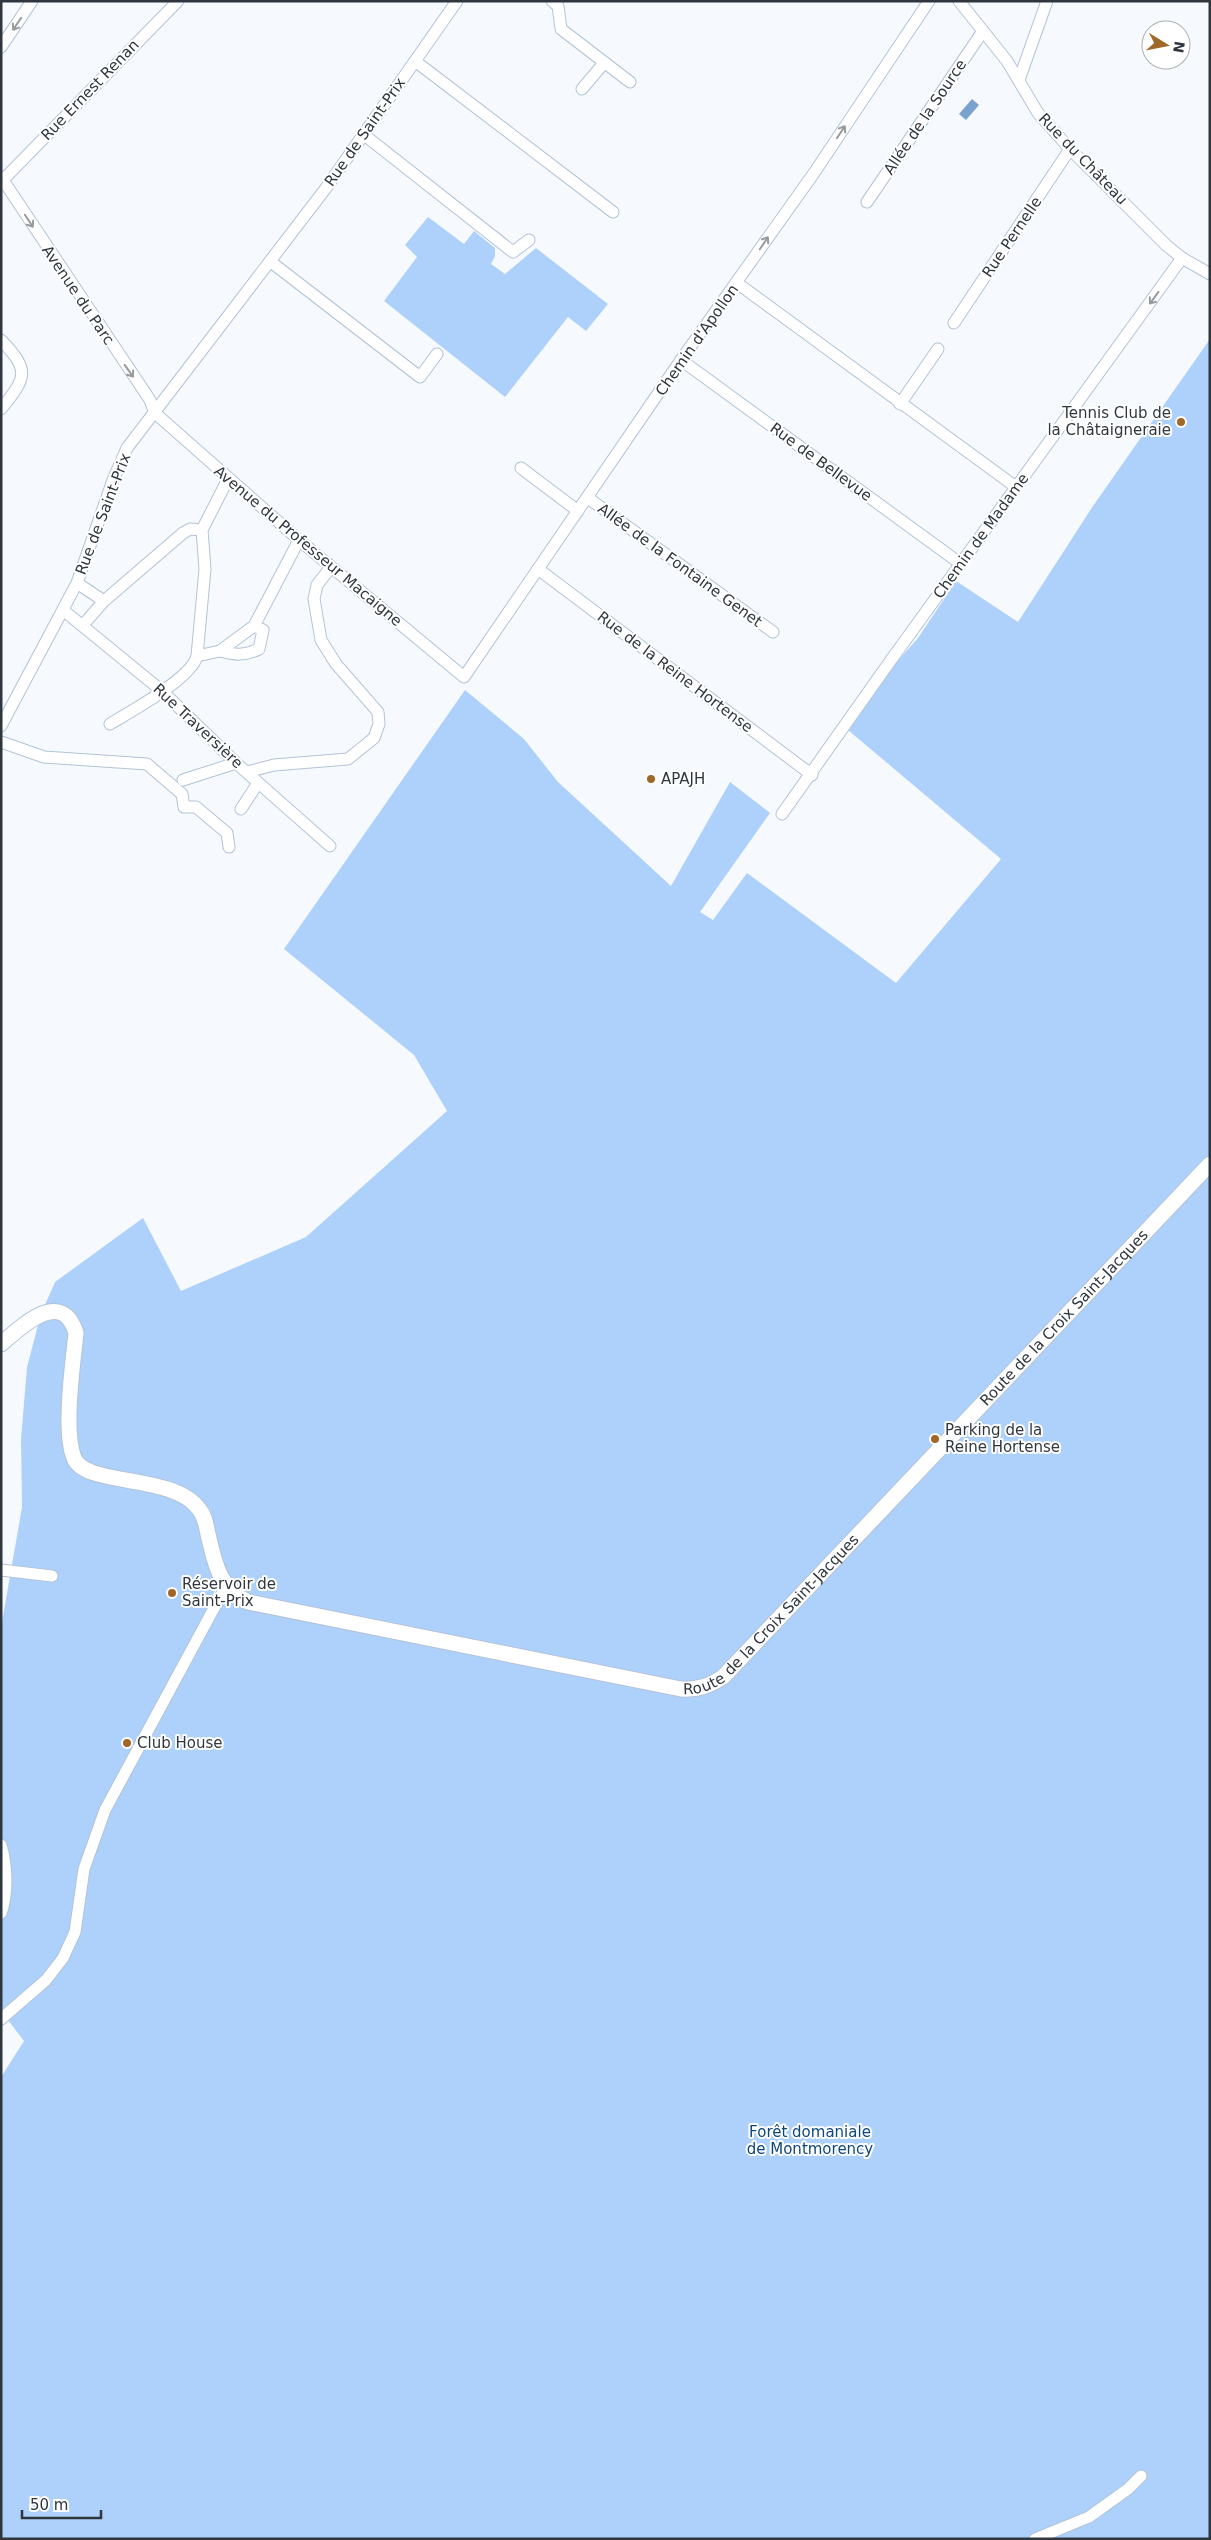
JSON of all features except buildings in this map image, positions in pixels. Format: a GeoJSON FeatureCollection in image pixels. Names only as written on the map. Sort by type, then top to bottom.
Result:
{"type":"FeatureCollection","features":[{"type":"Feature","properties":{"kind":"street"},"geometry":{"type":"LineString","coordinates":[[1,47],[32,1]]}},
{"type":"Feature","properties":{"kind":"street","name":"Rue Ernest Renan"},"geometry":{"type":"LineString","coordinates":[[2,178],[178,1]]}},
{"type":"Feature","properties":{"kind":"street","name":"Rue de Saint-Prix"},"geometry":{"type":"LineString","coordinates":[[1,726],[77,583],[113,480],[128,448],[326,188],[457,1]]}},
{"type":"Feature","properties":{"kind":"street"},"geometry":{"type":"LineString","coordinates":[[552,1],[558,6],[561,29],[630,82]]}},
{"type":"Feature","properties":{"kind":"street","name":"Chemin d'Apollon"},"geometry":{"type":"LineString","coordinates":[[464,677],[737,283],[929,1]]}},
{"type":"Feature","properties":{"kind":"street","name":"Rue du Château"},"geometry":{"type":"LineString","coordinates":[[959,1],[1007,61],[1038,113],[1070,150],[1182,258],[1210,274]]}},
{"type":"Feature","properties":{"kind":"street"},"geometry":{"type":"LineString","coordinates":[[1019,80],[1047,1]]}},
{"type":"Feature","properties":{"kind":"street","name":"Allée de la Source"},"geometry":{"type":"LineString","coordinates":[[866,202],[983,31]]}},
{"type":"Feature","properties":{"kind":"street"},"geometry":{"type":"LineString","coordinates":[[415,61],[613,212]]}},
{"type":"Feature","properties":{"kind":"street"},"geometry":{"type":"LineString","coordinates":[[582,89],[604,63]]}},
{"type":"Feature","properties":{"kind":"street"},"geometry":{"type":"LineString","coordinates":[[363,134],[513,252],[529,240]]}},
{"type":"Feature","properties":{"kind":"street","name":"Rue Pernelle"},"geometry":{"type":"LineString","coordinates":[[954,323],[1070,150]]}},
{"type":"Feature","properties":{"kind":"street","name":"Avenue du Parc"},"geometry":{"type":"LineString","coordinates":[[2,178],[150,400],[155,413]]}},
{"type":"Feature","properties":{"kind":"street","name":"Chemin de Madame"},"geometry":{"type":"LineString","coordinates":[[782,814],[812,775],[961,564],[1182,258]]}},
{"type":"Feature","properties":{"kind":"street"},"geometry":{"type":"LineString","coordinates":[[271,262],[420,377],[437,354]]}},
{"type":"Feature","properties":{"kind":"street"},"geometry":{"type":"LineString","coordinates":[[737,283],[1016,488]]}},
{"type":"Feature","properties":{"kind":"street"},"geometry":{"type":"LineString","coordinates":[[1,340],[17,357],[23,373],[19,387],[1,409]]}},
{"type":"Feature","properties":{"kind":"street"},"geometry":{"type":"LineString","coordinates":[[900,404],[938,349]]}},
{"type":"Feature","properties":{"kind":"street","name":"Rue de Bellevue"},"geometry":{"type":"LineString","coordinates":[[682,360],[961,564]]}},
{"type":"Feature","properties":{"kind":"street","name":"Avenue du Professeur Macaigne"},"geometry":{"type":"LineString","coordinates":[[155,413],[299,540],[464,677]]}},
{"type":"Feature","properties":{"kind":"street"},"geometry":{"type":"LineString","coordinates":[[521,468],[578,511]]}},
{"type":"Feature","properties":{"kind":"street"},"geometry":{"type":"LineString","coordinates":[[110,724],[162,691],[195,664],[205,568],[202,530],[228,479]]}},
{"type":"Feature","properties":{"kind":"street","name":"Allée de la Fontaine Genet"},"geometry":{"type":"LineString","coordinates":[[588,498],[773,632]]}},
{"type":"Feature","properties":{"kind":"street"},"geometry":{"type":"LineString","coordinates":[[83,625],[104,601],[183,533],[190,529],[202,530]]}},
{"type":"Feature","properties":{"kind":"street"},"geometry":{"type":"LineString","coordinates":[[197,656],[220,651],[254,626],[299,540]]}},
{"type":"Feature","properties":{"kind":"street"},"geometry":{"type":"LineString","coordinates":[[247,772],[274,765],[342,761],[369,743],[377,732],[378,712],[336,664],[321,640],[314,599],[317,585],[332,566]]}},
{"type":"Feature","properties":{"kind":"street","name":"Rue de la Reine Hortense"},"geometry":{"type":"LineString","coordinates":[[538,569],[812,775]]}},
{"type":"Feature","properties":{"kind":"street"},"geometry":{"type":"LineString","coordinates":[[77,583],[104,601]]}},
{"type":"Feature","properties":{"kind":"street","name":"Rue Traversière"},"geometry":{"type":"LineString","coordinates":[[63,610],[162,691],[236,763],[330,846]]}},
{"type":"Feature","properties":{"kind":"street"},"geometry":{"type":"LineString","coordinates":[[220,651],[234,655],[247,654],[259,649],[263,630],[254,626]]}},
{"type":"Feature","properties":{"kind":"street"},"geometry":{"type":"LineString","coordinates":[[1,742],[44,757],[147,764],[182,794],[184,807],[196,807],[228,833],[229,847]]}},
{"type":"Feature","properties":{"kind":"street"},"geometry":{"type":"LineString","coordinates":[[183,780],[236,763]]}},
{"type":"Feature","properties":{"kind":"street"},"geometry":{"type":"LineString","coordinates":[[241,809],[258,783]]}},
{"type":"Feature","properties":{"kind":"street","name":"Route de la Croix Saint-Jacques"},"geometry":{"type":"LineString","coordinates":[[226,1586],[231,1593],[248,1602],[430,1640],[681,1690],[709,1686],[723,1677],[1210,1164]]}},
{"type":"Feature","properties":{"kind":"street"},"geometry":{"type":"LineString","coordinates":[[1,1344],[40,1314],[49,1312],[67,1316],[72,1322],[76,1333],[70,1414],[74,1457],[78,1465],[85,1471],[159,1485],[176,1491],[200,1509],[226,1586],[105,1810],[84,1868],[75,1932],[63,1958],[46,1980],[1,2019]]}},
{"type":"Feature","properties":{"kind":"street"},"geometry":{"type":"LineString","coordinates":[[1,1570],[52,1576]]}},
{"type":"Feature","properties":{"kind":"street"},"geometry":{"type":"LineString","coordinates":[[1,1845],[4,1860],[5,1895],[1,1913]]}},
{"type":"Feature","properties":{"kind":"street"},"geometry":{"type":"LineString","coordinates":[[1035,2539],[1089,2517],[1128,2489],[1141,2476]]}},
{"type":"Feature","properties":{"kind":"green space"},"geometry":{"type":"Polygon","coordinates":[[[428,217],[464,244],[474,231],[495,248],[495,256],[491,264],[505,274],[536,248],[608,304],[586,331],[568,317],[505,397],[384,301],[417,257],[405,245],[428,217]]]}},
{"type":"Feature","properties":{"kind":"green space","name":"Forêt domaniale de Montmorency"},"geometry":{"type":"Polygon","coordinates":[[[1210,339],[1210,2539],[1,2539],[1,2077],[24,2041],[4,2015],[1,2019],[1,1628],[22,1507],[21,1439],[27,1367],[41,1314],[55,1282],[143,1218],[181,1291],[306,1237],[447,1111],[414,1055],[284,949],[465,690],[524,739],[558,782],[671,886],[730,782],[770,813],[700,912],[713,920],[747,873],[896,983],[1001,859],[848,730],[895,664],[918,638],[956,581],[1018,622],[1093,506],[1210,339]],[[223,1576],[217,1585],[206,1613],[226,1586],[223,1576]]]}},
{"type":"Feature","properties":{"kind":"shaded area"},"geometry":{"type":"Polygon","coordinates":[[[972,99],[979,105],[966,120],[959,114],[972,99]]]}},
{"type":"Feature","properties":{"kind":"place","name":"Tennis Club de la Châtaigneraie"},"geometry":{"type":"Point","coordinates":[1181,422]}},
{"type":"Feature","properties":{"kind":"place","name":"APAJH"},"geometry":{"type":"Point","coordinates":[651,779]}},
{"type":"Feature","properties":{"kind":"place","name":"Parking de la Reine Hortense"},"geometry":{"type":"Point","coordinates":[935,1439]}},
{"type":"Feature","properties":{"kind":"place","name":"Réservoir de Saint-Prix"},"geometry":{"type":"Point","coordinates":[172,1593]}},
{"type":"Feature","properties":{"kind":"place","name":"Club House"},"geometry":{"type":"Point","coordinates":[127,1743]}}]}
